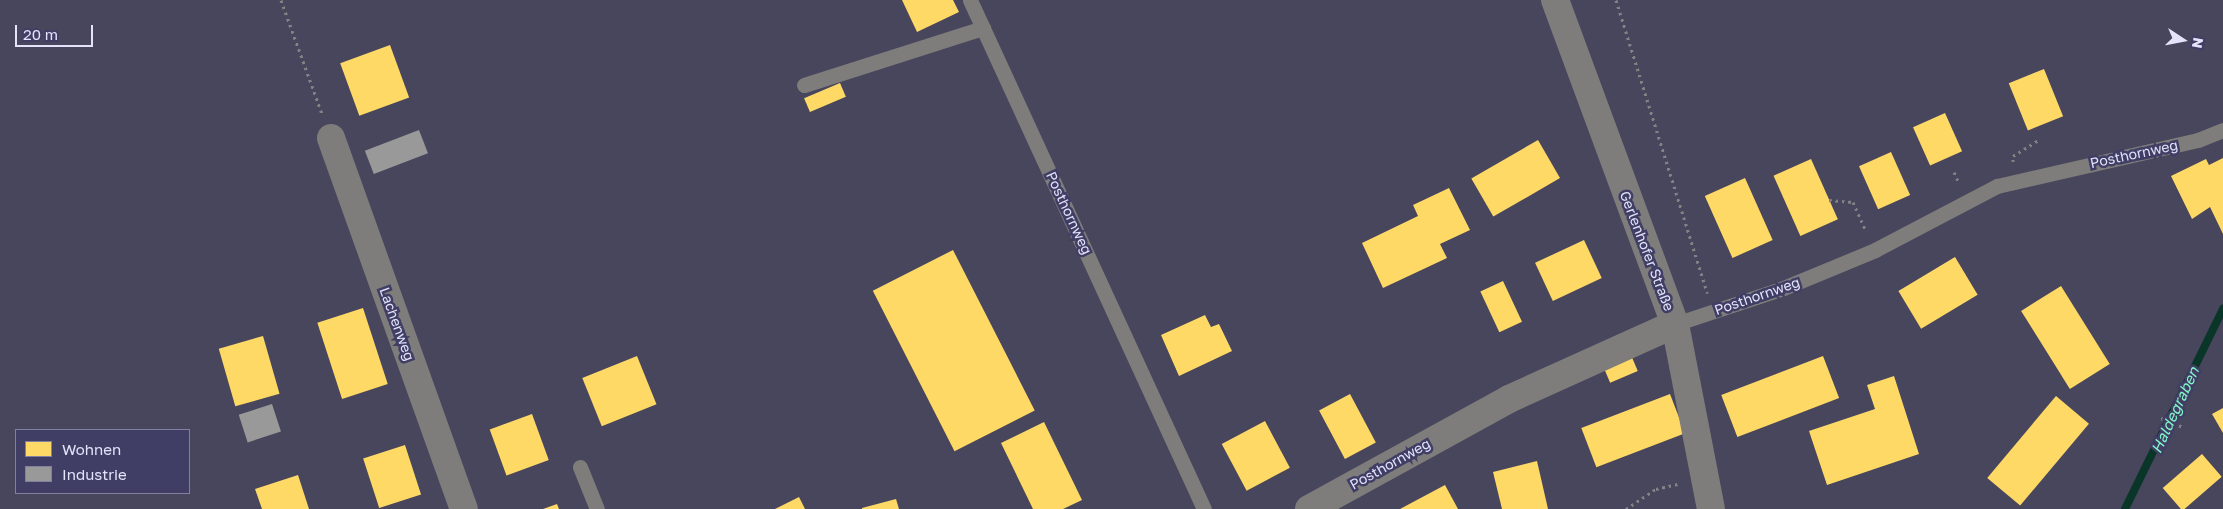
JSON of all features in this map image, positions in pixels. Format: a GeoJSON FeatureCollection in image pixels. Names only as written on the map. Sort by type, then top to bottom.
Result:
{"type":"FeatureCollection","features":[{"type":"Feature","properties":{"kind":"street","name":"Gerlenhofer Straße"},"geometry":{"type":"LineString","coordinates":[[1555,0],[1675,324],[1711,509]]}},
{"type":"Feature","properties":{"kind":"street","name":"Lachenweg"},"geometry":{"type":"LineString","coordinates":[[331,138],[464,509]]}},
{"type":"Feature","properties":{"kind":"street","name":"Posthornweg"},"geometry":{"type":"LineString","coordinates":[[1310,509],[1509,399],[1675,324]]}},
{"type":"Feature","properties":{"kind":"lane","name":"Posthornweg"},"geometry":{"type":"LineString","coordinates":[[970,0],[1204,509]]}},
{"type":"Feature","properties":{"kind":"lane"},"geometry":{"type":"LineString","coordinates":[[804,85],[982,28]]}},
{"type":"Feature","properties":{"kind":"lane","name":"Posthornweg"},"geometry":{"type":"LineString","coordinates":[[1675,324],[1712,312],[1875,250],[1997,186],[2198,140],[2223,130]]}},
{"type":"Feature","properties":{"kind":"lane"},"geometry":{"type":"LineString","coordinates":[[580,467],[597,509]]}},
{"type":"Feature","properties":{"kind":"path"},"geometry":{"type":"LineString","coordinates":[[281,0],[331,138]]}},
{"type":"Feature","properties":{"kind":"path"},"geometry":{"type":"LineString","coordinates":[[1616,0],[1712,312]]}},
{"type":"Feature","properties":{"kind":"path"},"geometry":{"type":"LineString","coordinates":[[1830,200],[1853,202],[1875,250]]}},
{"type":"Feature","properties":{"kind":"path"},"geometry":{"type":"LineString","coordinates":[[2161,418],[2181,426]]}},
{"type":"Feature","properties":{"kind":"path"},"geometry":{"type":"LineString","coordinates":[[1626,509],[1656,489],[1706,477]]}},
{"type":"Feature","properties":{"kind":"building: Wohnen"},"geometry":{"type":"Polygon","coordinates":[[[902,0],[953,0],[959,12],[917,32],[902,0]]]}},
{"type":"Feature","properties":{"kind":"building: Wohnen"},"geometry":{"type":"Polygon","coordinates":[[[390,45],[409,98],[359,116],[340,63],[390,45]]]}},
{"type":"Feature","properties":{"kind":"building: Wohnen"},"geometry":{"type":"Polygon","coordinates":[[[2044,69],[2063,116],[2028,131],[2009,83],[2044,69]]]}},
{"type":"Feature","properties":{"kind":"building: Wohnen"},"geometry":{"type":"Polygon","coordinates":[[[840,83],[846,97],[810,112],[804,98],[840,83]]]}},
{"type":"Feature","properties":{"kind":"building: Wohnen"},"geometry":{"type":"Polygon","coordinates":[[[1945,113],[1962,151],[1930,166],[1913,127],[1945,113]]]}},
{"type":"Feature","properties":{"kind":"building: Wohnen"},"geometry":{"type":"Polygon","coordinates":[[[1538,140],[1560,178],[1493,217],[1471,178],[1538,140]]]}},
{"type":"Feature","properties":{"kind":"building: Wohnen"},"geometry":{"type":"Polygon","coordinates":[[[1891,152],[1910,195],[1878,209],[1859,166],[1891,152]]]}},
{"type":"Feature","properties":{"kind":"building: Wohnen"},"geometry":{"type":"Polygon","coordinates":[[[2223,158],[2223,234],[2210,207],[2192,219],[2171,176],[2206,159],[2209,165],[2223,158]]]}},
{"type":"Feature","properties":{"kind":"building: Wohnen"},"geometry":{"type":"Polygon","coordinates":[[[1811,159],[1838,219],[1800,236],[1774,176],[1811,159]]]}},
{"type":"Feature","properties":{"kind":"building: Wohnen"},"geometry":{"type":"Polygon","coordinates":[[[1745,178],[1773,240],[1732,258],[1705,196],[1745,178]]]}},
{"type":"Feature","properties":{"kind":"building: Wohnen"},"geometry":{"type":"Polygon","coordinates":[[[1449,188],[1470,230],[1440,244],[1447,258],[1383,288],[1362,243],[1418,216],[1413,205],[1449,188]]]}},
{"type":"Feature","properties":{"kind":"building: Wohnen"},"geometry":{"type":"Polygon","coordinates":[[[1584,240],[1602,278],[1553,301],[1535,263],[1584,240]]]}},
{"type":"Feature","properties":{"kind":"building: Wohnen"},"geometry":{"type":"Polygon","coordinates":[[[953,250],[1035,410],[955,451],[873,291],[953,250]]]}},
{"type":"Feature","properties":{"kind":"building: Wohnen"},"geometry":{"type":"Polygon","coordinates":[[[1955,257],[1978,295],[1921,329],[1898,291],[1955,257]]]}},
{"type":"Feature","properties":{"kind":"building: Wohnen"},"geometry":{"type":"Polygon","coordinates":[[[1503,281],[1522,322],[1499,332],[1480,292],[1503,281]]]}},
{"type":"Feature","properties":{"kind":"building: Wohnen"},"geometry":{"type":"Polygon","coordinates":[[[2061,286],[2110,364],[2070,389],[2021,311],[2061,286]]]}},
{"type":"Feature","properties":{"kind":"building: Wohnen"},"geometry":{"type":"Polygon","coordinates":[[[363,308],[388,384],[342,399],[317,323],[363,308]]]}},
{"type":"Feature","properties":{"kind":"building: Wohnen"},"geometry":{"type":"Polygon","coordinates":[[[1205,315],[1211,327],[1219,324],[1232,351],[1179,376],[1161,335],[1205,315]]]}},
{"type":"Feature","properties":{"kind":"building: Wohnen"},"geometry":{"type":"Polygon","coordinates":[[[263,336],[280,394],[235,406],[219,349],[263,336]]]}},
{"type":"Feature","properties":{"kind":"building: Wohnen"},"geometry":{"type":"Polygon","coordinates":[[[1628,348],[1638,371],[1610,383],[1600,360],[1628,348]]]}},
{"type":"Feature","properties":{"kind":"building: Wohnen"},"geometry":{"type":"Polygon","coordinates":[[[637,356],[656,404],[602,426],[582,378],[637,356]]]}},
{"type":"Feature","properties":{"kind":"building: Wohnen"},"geometry":{"type":"Polygon","coordinates":[[[1823,356],[1839,398],[1737,437],[1721,395],[1823,356]]]}},
{"type":"Feature","properties":{"kind":"building: Wohnen"},"geometry":{"type":"Polygon","coordinates":[[[1894,376],[1919,454],[1827,485],[1809,431],[1875,409],[1867,385],[1894,376]]]}},
{"type":"Feature","properties":{"kind":"building: Wohnen"},"geometry":{"type":"Polygon","coordinates":[[[1350,394],[1376,443],[1345,459],[1319,410],[1350,394]]]}},
{"type":"Feature","properties":{"kind":"building: Wohnen"},"geometry":{"type":"Polygon","coordinates":[[[1670,394],[1685,433],[1596,467],[1581,428],[1670,394]]]}},
{"type":"Feature","properties":{"kind":"building: Wohnen"},"geometry":{"type":"Polygon","coordinates":[[[2056,396],[2089,424],[2020,506],[1987,478],[2056,396]]]}},
{"type":"Feature","properties":{"kind":"building: Wohnen"},"geometry":{"type":"Polygon","coordinates":[[[2223,408],[2223,433],[2212,414],[2223,408]]]}},
{"type":"Feature","properties":{"kind":"building: Wohnen"},"geometry":{"type":"Polygon","coordinates":[[[532,414],[549,460],[506,475],[490,429],[532,414]]]}},
{"type":"Feature","properties":{"kind":"building: Wohnen"},"geometry":{"type":"Polygon","coordinates":[[[1265,421],[1290,468],[1247,491],[1222,444],[1265,421]]]}},
{"type":"Feature","properties":{"kind":"building: Wohnen"},"geometry":{"type":"Polygon","coordinates":[[[1044,422],[1082,500],[1063,509],[1033,509],[1001,443],[1044,422]]]}},
{"type":"Feature","properties":{"kind":"building: Wohnen"},"geometry":{"type":"Polygon","coordinates":[[[405,445],[421,494],[379,508],[363,459],[405,445]]]}},
{"type":"Feature","properties":{"kind":"building: Wohnen"},"geometry":{"type":"Polygon","coordinates":[[[2202,454],[2222,477],[2184,509],[2181,509],[2163,488],[2202,454]]]}},
{"type":"Feature","properties":{"kind":"building: Wohnen"},"geometry":{"type":"Polygon","coordinates":[[[1537,461],[1548,509],[1502,509],[1493,472],[1537,461]]]}},
{"type":"Feature","properties":{"kind":"building: Wohnen"},"geometry":{"type":"Polygon","coordinates":[[[298,475],[309,509],[262,509],[255,489],[298,475]]]}},
{"type":"Feature","properties":{"kind":"building: Wohnen"},"geometry":{"type":"Polygon","coordinates":[[[1445,485],[1458,509],[1400,509],[1445,485]]]}},
{"type":"Feature","properties":{"kind":"building: Wohnen"},"geometry":{"type":"Polygon","coordinates":[[[799,497],[805,509],[775,509],[799,497]]]}},
{"type":"Feature","properties":{"kind":"building: Wohnen"},"geometry":{"type":"Polygon","coordinates":[[[896,499],[899,509],[862,509],[862,508],[896,499]]]}},
{"type":"Feature","properties":{"kind":"building: Wohnen"},"geometry":{"type":"Polygon","coordinates":[[[557,504],[559,509],[543,509],[557,504]]]}},
{"type":"Feature","properties":{"kind":"building: Industrie"},"geometry":{"type":"Polygon","coordinates":[[[419,130],[428,153],[374,174],[365,151],[419,130]]]}},
{"type":"Feature","properties":{"kind":"building: Industrie"},"geometry":{"type":"Polygon","coordinates":[[[272,404],[281,432],[248,442],[239,415],[272,404]]]}},
{"type":"Feature","properties":{"kind":"waterway","name":"Haldegraben"},"geometry":{"type":"LineString","coordinates":[[2125,509],[2223,309]]}}]}
